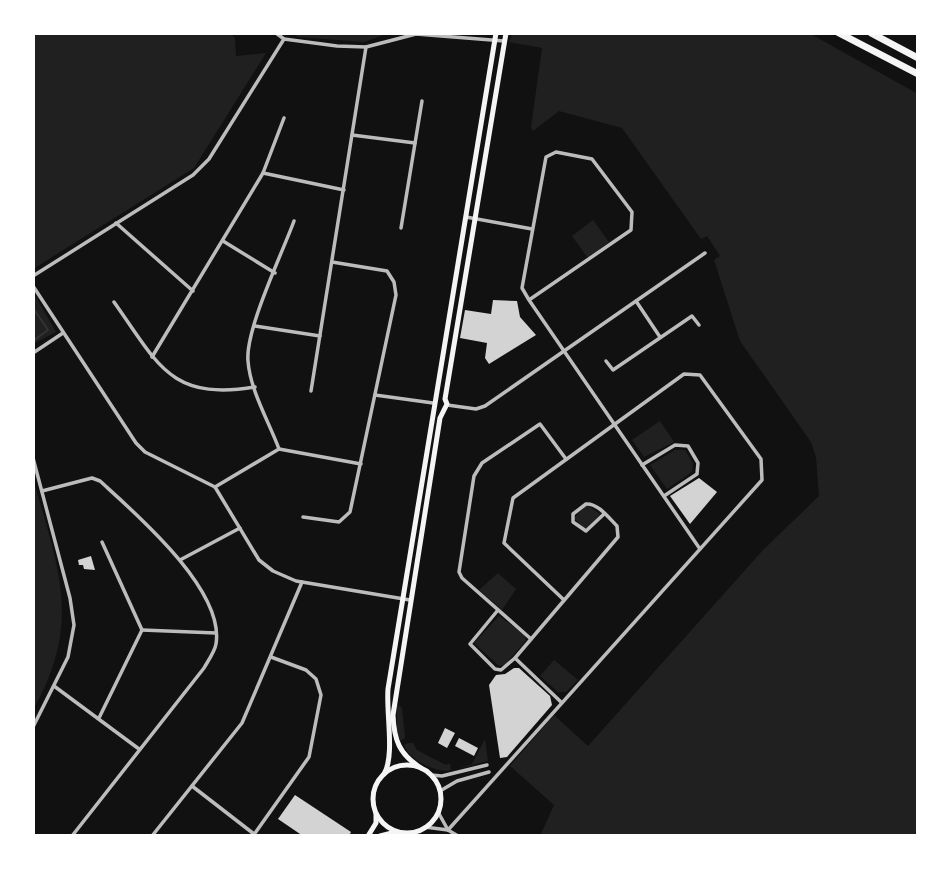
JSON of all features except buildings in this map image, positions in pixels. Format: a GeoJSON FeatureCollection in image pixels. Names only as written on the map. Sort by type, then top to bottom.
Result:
{"type":"FeatureCollection","features":[{"type":"Feature","properties":{"kind":"highway"},"geometry":{"type":"LineString","coordinates":[[839,33],[918,75]]}},
{"type":"Feature","properties":{"kind":"highway"},"geometry":{"type":"LineString","coordinates":[[872,33],[918,58]]}},
{"type":"Feature","properties":{"kind":"main road"},"geometry":{"type":"LineString","coordinates":[[368,836],[376,823],[374,791],[390,764],[391,751],[387,733],[388,689],[496,33]]}},
{"type":"Feature","properties":{"kind":"main road"},"geometry":{"type":"LineString","coordinates":[[380,836],[425,827],[438,812],[440,791],[431,775],[406,759],[394,731],[396,698],[506,33]]}},
{"type":"Feature","properties":{"kind":"main road"},"geometry":{"type":"LineString","coordinates":[[438,397],[445,405]]}},
{"type":"Feature","properties":{"kind":"main road"},"geometry":{"type":"LineString","coordinates":[[434,406],[445,405]]}},
{"type":"Feature","properties":{"kind":"main road"},"geometry":{"type":"LineString","coordinates":[[384,774],[402,765],[421,768]]}},
{"type":"Feature","properties":{"kind":"main road"},"geometry":{"type":"LineString","coordinates":[[375,811],[385,824],[399,832]]}},
{"type":"Feature","properties":{"kind":"street"},"geometry":{"type":"LineString","coordinates":[[276,33],[284,39],[313,45],[366,47],[416,34],[505,41]]}},
{"type":"Feature","properties":{"kind":"street"},"geometry":{"type":"LineString","coordinates":[[33,276],[193,175],[209,159],[284,39]]}},
{"type":"Feature","properties":{"kind":"street"},"geometry":{"type":"LineString","coordinates":[[311,391],[366,47]]}},
{"type":"Feature","properties":{"kind":"street"},"geometry":{"type":"LineString","coordinates":[[401,228],[422,101]]}},
{"type":"Feature","properties":{"kind":"street"},"geometry":{"type":"LineString","coordinates":[[152,357],[263,173],[284,118]]}},
{"type":"Feature","properties":{"kind":"street"},"geometry":{"type":"LineString","coordinates":[[352,135],[415,143]]}},
{"type":"Feature","properties":{"kind":"street"},"geometry":{"type":"LineString","coordinates":[[529,300],[628,234],[632,214],[594,160],[556,152],[545,159],[522,282],[529,300],[700,550]]}},
{"type":"Feature","properties":{"kind":"street"},"geometry":{"type":"LineString","coordinates":[[263,173],[344,190]]}},
{"type":"Feature","properties":{"kind":"street"},"geometry":{"type":"LineString","coordinates":[[466,218],[532,229]]}},
{"type":"Feature","properties":{"kind":"street"},"geometry":{"type":"LineString","coordinates":[[279,449],[247,359],[255,326],[294,221]]}},
{"type":"Feature","properties":{"kind":"street"},"geometry":{"type":"LineString","coordinates":[[116,223],[192,291]]}},
{"type":"Feature","properties":{"kind":"street"},"geometry":{"type":"LineString","coordinates":[[223,241],[275,273]]}},
{"type":"Feature","properties":{"kind":"street"},"geometry":{"type":"LineString","coordinates":[[445,405],[476,409],[485,406],[705,253]]}},
{"type":"Feature","properties":{"kind":"street"},"geometry":{"type":"LineString","coordinates":[[303,517],[334,522],[346,518],[361,464],[396,295],[394,282],[387,271],[332,262]]}},
{"type":"Feature","properties":{"kind":"street"},"geometry":{"type":"LineString","coordinates":[[33,286],[145,452],[215,487],[259,561],[273,571],[302,582],[412,601]]}},
{"type":"Feature","properties":{"kind":"street"},"geometry":{"type":"LineString","coordinates":[[636,301],[660,337]]}},
{"type":"Feature","properties":{"kind":"street"},"geometry":{"type":"LineString","coordinates":[[114,302],[152,357],[168,374],[200,390],[225,392],[255,387]]}},
{"type":"Feature","properties":{"kind":"street"},"geometry":{"type":"LineString","coordinates":[[607,361],[613,370],[692,316],[699,325]]}},
{"type":"Feature","properties":{"kind":"street"},"geometry":{"type":"LineString","coordinates":[[255,326],[320,336]]}},
{"type":"Feature","properties":{"kind":"street"},"geometry":{"type":"LineString","coordinates":[[33,353],[63,333]]}},
{"type":"Feature","properties":{"kind":"street"},"geometry":{"type":"LineString","coordinates":[[448,830],[762,481],[761,459],[702,377],[695,373],[684,374],[513,498],[503,537],[507,548],[564,600]]}},
{"type":"Feature","properties":{"kind":"street"},"geometry":{"type":"LineString","coordinates":[[375,395],[434,406]]}},
{"type":"Feature","properties":{"kind":"street"},"geometry":{"type":"LineString","coordinates":[[531,639],[459,572],[477,468],[540,424],[566,458]]}},
{"type":"Feature","properties":{"kind":"street"},"geometry":{"type":"LineString","coordinates":[[642,465],[675,445],[688,446],[698,463],[697,474],[664,496]]}},
{"type":"Feature","properties":{"kind":"street"},"geometry":{"type":"LineString","coordinates":[[215,487],[279,449],[361,464]]}},
{"type":"Feature","properties":{"kind":"street"},"geometry":{"type":"LineString","coordinates":[[33,458],[70,598],[74,625],[68,657],[33,727]]}},
{"type":"Feature","properties":{"kind":"street"},"geometry":{"type":"LineString","coordinates":[[42,491],[92,478],[100,481],[180,560],[211,607],[216,633],[216,645],[204,667],[72,836]]}},
{"type":"Feature","properties":{"kind":"street"},"geometry":{"type":"LineString","coordinates":[[498,610],[471,639],[471,646],[498,670],[504,669],[515,658],[618,537],[617,526],[604,514],[587,503],[573,514],[572,520],[586,531],[604,514]]}},
{"type":"Feature","properties":{"kind":"street"},"geometry":{"type":"LineString","coordinates":[[180,560],[240,528]]}},
{"type":"Feature","properties":{"kind":"street"},"geometry":{"type":"LineString","coordinates":[[102,542],[142,630]]}},
{"type":"Feature","properties":{"kind":"street"},"geometry":{"type":"LineString","coordinates":[[152,836],[242,723],[302,582]]}},
{"type":"Feature","properties":{"kind":"street"},"geometry":{"type":"LineString","coordinates":[[142,630],[216,633]]}},
{"type":"Feature","properties":{"kind":"street"},"geometry":{"type":"LineString","coordinates":[[99,718],[142,630]]}},
{"type":"Feature","properties":{"kind":"street"},"geometry":{"type":"LineString","coordinates":[[192,786],[253,835],[309,757],[321,695],[316,679],[306,670],[271,657]]}},
{"type":"Feature","properties":{"kind":"street"},"geometry":{"type":"LineString","coordinates":[[515,658],[561,702]]}},
{"type":"Feature","properties":{"kind":"street"},"geometry":{"type":"LineString","coordinates":[[54,686],[139,749]]}},
{"type":"Feature","properties":{"kind":"street"},"geometry":{"type":"LineString","coordinates":[[431,775],[442,776],[487,765]]}},
{"type":"Feature","properties":{"kind":"street"},"geometry":{"type":"LineString","coordinates":[[440,791],[457,781],[489,772]]}},
{"type":"Feature","properties":{"kind":"street"},"geometry":{"type":"LineString","coordinates":[[438,812],[448,830]]}},
{"type":"Feature","properties":{"kind":"street"},"geometry":{"type":"LineString","coordinates":[[425,827],[448,830],[457,836]]}},
{"type":"Feature","properties":{"kind":"shaded area"},"geometry":{"type":"Polygon","coordinates":[[[33,33],[230,33],[235,38],[236,56],[266,53],[194,168],[33,269],[33,33]]]}},
{"type":"Feature","properties":{"kind":"shaded area"},"geometry":{"type":"Polygon","coordinates":[[[292,33],[389,33],[364,42],[298,37],[292,33]]]}},
{"type":"Feature","properties":{"kind":"shaded area"},"geometry":{"type":"Polygon","coordinates":[[[513,33],[809,33],[918,94],[918,836],[540,836],[554,805],[510,766],[554,715],[588,746],[763,550],[819,496],[816,457],[811,442],[740,341],[714,260],[720,256],[707,236],[701,239],[622,128],[559,111],[533,131],[531,127],[542,48],[509,42],[513,33]]]}},
{"type":"Feature","properties":{"kind":"shaded area"},"geometry":{"type":"Polygon","coordinates":[[[593,220],[609,242],[588,258],[572,236],[593,220]]]}},
{"type":"Feature","properties":{"kind":"shaded area"},"geometry":{"type":"Polygon","coordinates":[[[33,292],[56,332],[33,344],[33,292]]]}},
{"type":"Feature","properties":{"kind":"shaded area"},"geometry":{"type":"Polygon","coordinates":[[[660,421],[674,442],[644,457],[632,440],[660,421]]]}},
{"type":"Feature","properties":{"kind":"shaded area"},"geometry":{"type":"Polygon","coordinates":[[[675,450],[685,450],[693,463],[692,472],[667,489],[650,465],[675,450]]]}},
{"type":"Feature","properties":{"kind":"shaded area"},"geometry":{"type":"Polygon","coordinates":[[[33,478],[57,568],[62,621],[58,649],[33,710],[33,478]]]}},
{"type":"Feature","properties":{"kind":"shaded area"},"geometry":{"type":"Polygon","coordinates":[[[587,505],[600,514],[588,529],[584,529],[574,518],[587,505]]]}},
{"type":"Feature","properties":{"kind":"shaded area"},"geometry":{"type":"Polygon","coordinates":[[[498,573],[516,589],[502,610],[479,590],[498,573]]]}},
{"type":"Feature","properties":{"kind":"shaded area"},"geometry":{"type":"Polygon","coordinates":[[[499,616],[524,634],[526,640],[505,665],[499,666],[474,643],[499,616]]]}},
{"type":"Feature","properties":{"kind":"shaded area"},"geometry":{"type":"Polygon","coordinates":[[[554,660],[578,680],[566,692],[558,692],[540,676],[554,660]]]}},
{"type":"Feature","properties":{"kind":"shaded area"},"geometry":{"type":"Polygon","coordinates":[[[397,704],[402,708],[405,738],[400,741],[397,730],[397,704]]]}},
{"type":"Feature","properties":{"kind":"shaded area"},"geometry":{"type":"Polygon","coordinates":[[[485,739],[488,761],[457,769],[472,764],[485,739]]]}},
{"type":"Feature","properties":{"kind":"shaded area"},"geometry":{"type":"Polygon","coordinates":[[[409,743],[446,765],[450,763],[451,770],[431,768],[417,760],[404,745],[409,743]]]}},
{"type":"Feature","properties":{"kind":"waterway"},"geometry":{"type":"LineString","coordinates":[[33,308],[48,330],[33,341]]}}]}
